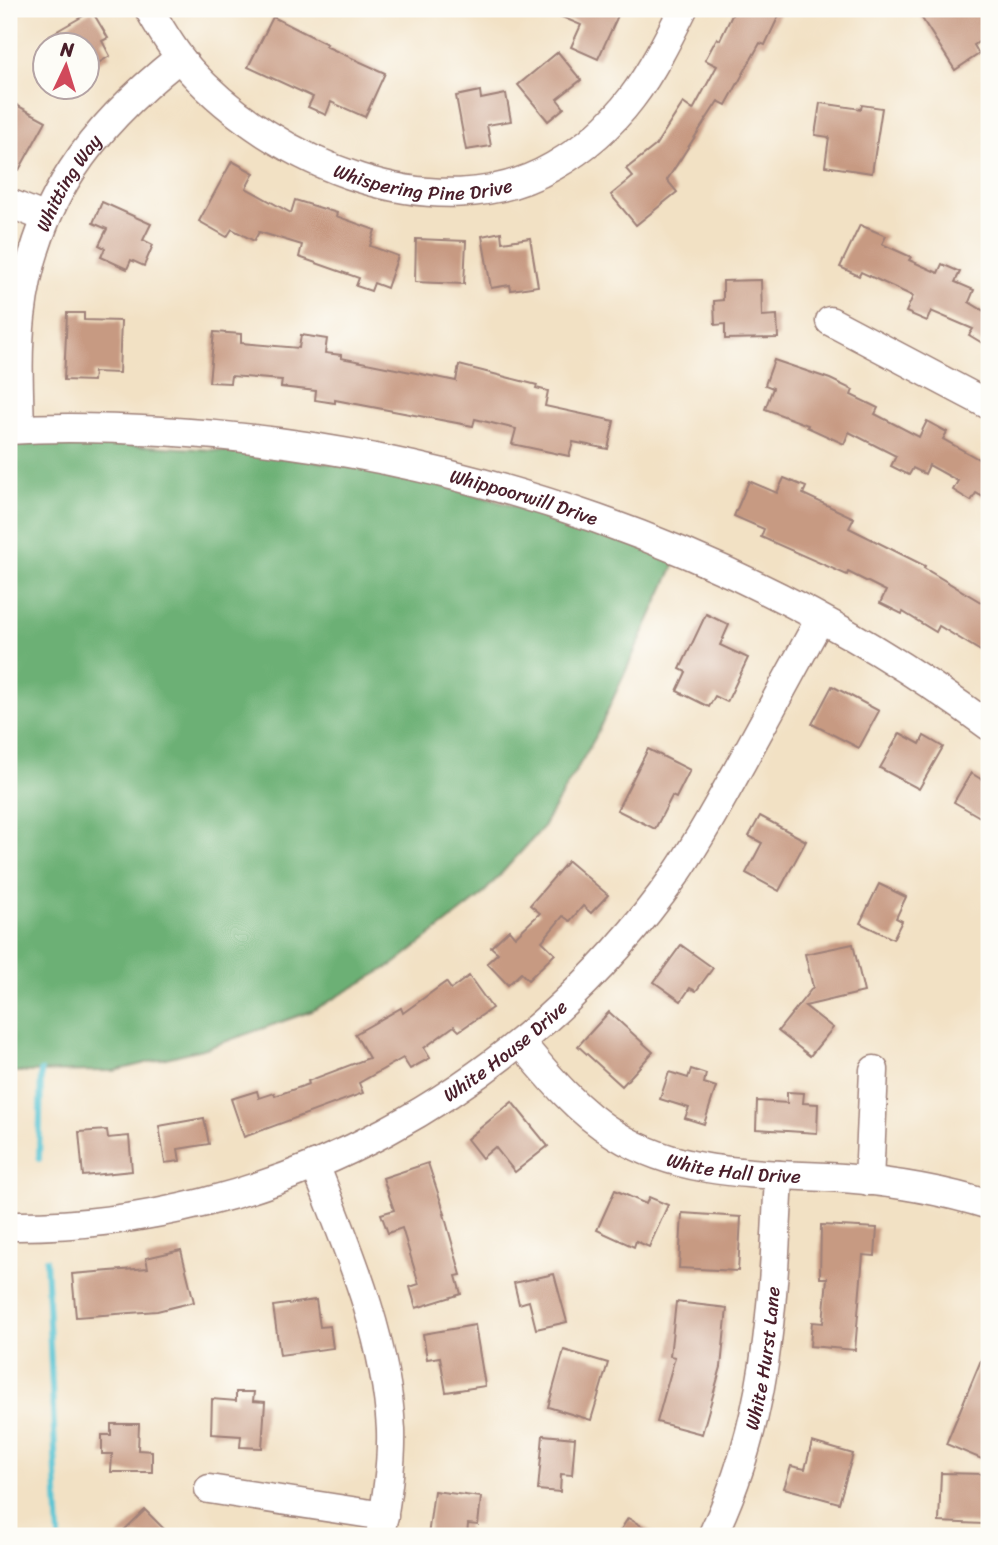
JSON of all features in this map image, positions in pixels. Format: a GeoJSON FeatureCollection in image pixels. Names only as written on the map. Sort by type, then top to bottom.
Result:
{"type":"FeatureCollection","features":[{"type":"Feature","properties":{"kind":"street","name":"Whispering Pine Drive"},"geometry":{"type":"LineString","coordinates":[[149,9],[179,58],[215,94],[242,116],[286,144],[334,169],[396,189],[460,193],[509,184],[538,174],[571,155],[602,132],[646,80],[683,9]]}},
{"type":"Feature","properties":{"kind":"street","name":"Whitting Way"},"geometry":{"type":"LineString","coordinates":[[14,429],[21,317],[30,269],[46,218],[66,178],[92,140],[147,83],[179,58]]}},
{"type":"Feature","properties":{"kind":"street"},"geometry":{"type":"LineString","coordinates":[[9,202],[46,218]]}},
{"type":"Feature","properties":{"kind":"street"},"geometry":{"type":"LineString","coordinates":[[830,321],[989,405]]}},
{"type":"Feature","properties":{"kind":"street","name":"Whippoorwill Drive"},"geometry":{"type":"LineString","coordinates":[[14,429],[124,429],[250,439],[348,453],[437,472],[551,503],[659,542],[740,578],[891,659],[989,726]]}},
{"type":"Feature","properties":{"kind":"street","name":"White House Drive"},"geometry":{"type":"LineString","coordinates":[[9,1226],[92,1221],[166,1210],[235,1193],[315,1165],[381,1135],[418,1114],[521,1043],[576,994],[637,925],[677,873],[706,827],[820,619]]}},
{"type":"Feature","properties":{"kind":"street","name":"White Hall Drive"},"geometry":{"type":"LineString","coordinates":[[521,1043],[549,1077],[583,1111],[630,1143],[663,1158],[690,1166],[869,1181],[949,1194],[989,1205]]}},
{"type":"Feature","properties":{"kind":"street"},"geometry":{"type":"LineString","coordinates":[[869,1181],[874,1070]]}},
{"type":"Feature","properties":{"kind":"street"},"geometry":{"type":"LineString","coordinates":[[209,1489],[382,1526],[391,1432],[382,1361],[361,1280],[315,1165]]}},
{"type":"Feature","properties":{"kind":"street","name":"White Hurst Lane"},"geometry":{"type":"LineString","coordinates":[[712,1536],[740,1466],[764,1376],[774,1293],[779,1175]]}},
{"type":"Feature","properties":{"kind":"green space"},"geometry":{"type":"Polygon","coordinates":[[[38,442],[208,450],[292,458],[376,471],[490,499],[677,559],[595,738],[541,830],[479,898],[394,964],[312,1011],[210,1047],[114,1071],[9,1072],[9,444],[38,442]]]}},
{"type":"Feature","properties":{"kind":"building"},"geometry":{"type":"Polygon","coordinates":[[[543,9],[621,9],[598,59],[571,47],[581,25],[543,9]]]}},
{"type":"Feature","properties":{"kind":"building"},"geometry":{"type":"Polygon","coordinates":[[[735,9],[782,9],[765,45],[760,43],[726,105],[718,101],[667,180],[677,192],[636,225],[611,195],[633,177],[626,169],[655,146],[683,103],[693,110],[717,66],[705,60],[717,38],[720,40],[735,9]]]}},
{"type":"Feature","properties":{"kind":"building"},"geometry":{"type":"Polygon","coordinates":[[[916,9],[985,9],[989,15],[989,35],[974,45],[979,54],[955,70],[916,9]]]}},
{"type":"Feature","properties":{"kind":"building"},"geometry":{"type":"Polygon","coordinates":[[[92,11],[108,38],[102,41],[102,32],[55,32],[92,11]]]}},
{"type":"Feature","properties":{"kind":"building"},"geometry":{"type":"Polygon","coordinates":[[[273,17],[327,44],[325,46],[385,73],[365,117],[331,102],[326,115],[308,107],[313,97],[248,67],[273,17]]]}},
{"type":"Feature","properties":{"kind":"building"},"geometry":{"type":"Polygon","coordinates":[[[102,41],[110,56],[102,61],[102,41]]]}},
{"type":"Feature","properties":{"kind":"building"},"geometry":{"type":"Polygon","coordinates":[[[558,52],[581,80],[557,99],[564,108],[548,121],[518,85],[558,52]]]}},
{"type":"Feature","properties":{"kind":"building"},"geometry":{"type":"Polygon","coordinates":[[[480,91],[481,99],[506,94],[511,121],[487,125],[491,146],[466,150],[456,96],[480,91]]]}},
{"type":"Feature","properties":{"kind":"building"},"geometry":{"type":"Polygon","coordinates":[[[9,101],[46,121],[19,170],[9,165],[9,101]]]}},
{"type":"Feature","properties":{"kind":"building"},"geometry":{"type":"Polygon","coordinates":[[[820,103],[861,109],[862,105],[882,108],[872,173],[825,166],[829,137],[815,135],[820,103]]]}},
{"type":"Feature","properties":{"kind":"building"},"geometry":{"type":"Polygon","coordinates":[[[232,161],[254,173],[246,188],[291,213],[295,200],[337,213],[336,216],[375,230],[370,246],[398,256],[387,288],[374,283],[371,291],[356,286],[359,278],[299,257],[302,245],[259,232],[254,241],[232,229],[227,237],[199,221],[232,161]]]}},
{"type":"Feature","properties":{"kind":"building"},"geometry":{"type":"Polygon","coordinates":[[[102,202],[151,224],[143,240],[153,245],[144,266],[131,260],[127,269],[101,257],[105,248],[99,245],[107,229],[93,223],[102,202]]]}},
{"type":"Feature","properties":{"kind":"building"},"geometry":{"type":"Polygon","coordinates":[[[860,225],[886,236],[882,244],[911,257],[909,260],[938,273],[942,264],[960,272],[955,282],[974,290],[969,302],[984,311],[989,301],[989,347],[969,335],[973,329],[931,311],[927,321],[906,312],[913,296],[861,272],[859,276],[840,267],[860,225]]]}},
{"type":"Feature","properties":{"kind":"building"},"geometry":{"type":"Polygon","coordinates":[[[501,232],[502,242],[530,238],[538,286],[511,290],[510,285],[491,288],[482,236],[501,232]]]}},
{"type":"Feature","properties":{"kind":"building"},"geometry":{"type":"Polygon","coordinates":[[[416,239],[466,241],[464,284],[415,282],[416,239]]]}},
{"type":"Feature","properties":{"kind":"building"},"geometry":{"type":"Polygon","coordinates":[[[761,280],[762,316],[777,315],[778,338],[725,339],[725,324],[715,325],[714,301],[723,300],[723,281],[761,280]]]}},
{"type":"Feature","properties":{"kind":"building"},"geometry":{"type":"Polygon","coordinates":[[[67,313],[84,313],[84,320],[121,321],[119,373],[94,372],[93,381],[64,380],[67,313]]]}},
{"type":"Feature","properties":{"kind":"building"},"geometry":{"type":"Polygon","coordinates":[[[214,332],[241,334],[241,343],[299,348],[301,335],[327,339],[325,353],[341,355],[341,358],[456,381],[459,365],[537,385],[536,388],[548,391],[545,406],[614,421],[608,449],[573,442],[569,456],[512,444],[516,429],[475,419],[473,426],[335,400],[335,403],[315,400],[316,391],[281,387],[282,380],[231,376],[230,383],[209,382],[214,332]]]}},
{"type":"Feature","properties":{"kind":"building"},"geometry":{"type":"Polygon","coordinates":[[[774,360],[830,379],[853,390],[851,395],[878,408],[875,414],[919,437],[927,421],[947,432],[943,439],[989,465],[989,500],[976,493],[971,501],[953,490],[958,481],[929,465],[925,474],[913,468],[909,475],[891,466],[896,456],[849,432],[844,444],[807,427],[808,425],[765,409],[773,388],[765,385],[774,360]]]}},
{"type":"Feature","properties":{"kind":"building"},"geometry":{"type":"Polygon","coordinates":[[[784,478],[806,487],[803,494],[854,518],[849,528],[925,566],[924,568],[989,607],[989,656],[939,626],[936,632],[903,612],[902,614],[880,603],[886,591],[848,572],[847,575],[761,537],[764,529],[734,516],[749,481],[777,493],[784,478]]]}},
{"type":"Feature","properties":{"kind":"building"},"geometry":{"type":"Polygon","coordinates":[[[706,614],[729,625],[720,645],[748,658],[727,702],[715,696],[709,707],[677,691],[686,672],[680,669],[706,614]]]}},
{"type":"Feature","properties":{"kind":"building"},"geometry":{"type":"Polygon","coordinates":[[[832,686],[879,711],[859,748],[812,724],[832,686]]]}},
{"type":"Feature","properties":{"kind":"building"},"geometry":{"type":"Polygon","coordinates":[[[900,733],[920,744],[924,736],[943,747],[919,789],[880,768],[900,733]]]}},
{"type":"Feature","properties":{"kind":"building"},"geometry":{"type":"Polygon","coordinates":[[[648,749],[690,770],[676,798],[672,796],[655,829],[617,810],[648,749]]]}},
{"type":"Feature","properties":{"kind":"building"},"geometry":{"type":"Polygon","coordinates":[[[971,773],[989,784],[989,803],[980,817],[954,802],[971,773]]]}},
{"type":"Feature","properties":{"kind":"building"},"geometry":{"type":"Polygon","coordinates":[[[760,816],[806,841],[779,891],[746,873],[762,843],[749,836],[760,816]]]}},
{"type":"Feature","properties":{"kind":"building"},"geometry":{"type":"Polygon","coordinates":[[[568,861],[608,895],[591,913],[583,906],[570,921],[563,916],[542,941],[555,954],[528,980],[521,973],[508,985],[487,963],[498,953],[491,947],[509,930],[515,937],[540,913],[530,905],[568,861]]]}},
{"type":"Feature","properties":{"kind":"building"},"geometry":{"type":"Polygon","coordinates":[[[879,884],[906,897],[896,918],[902,921],[893,939],[860,923],[879,884]]]}},
{"type":"Feature","properties":{"kind":"building"},"geometry":{"type":"Polygon","coordinates":[[[853,944],[864,992],[805,1006],[833,1028],[810,1056],[778,1031],[813,987],[805,954],[853,944]]]}},
{"type":"Feature","properties":{"kind":"building"},"geometry":{"type":"Polygon","coordinates":[[[681,945],[713,968],[696,991],[690,988],[681,1001],[654,982],[681,945]]]}},
{"type":"Feature","properties":{"kind":"building"},"geometry":{"type":"Polygon","coordinates":[[[469,976],[492,1008],[459,1031],[454,1026],[424,1048],[430,1058],[410,1069],[403,1058],[359,1083],[363,1093],[244,1137],[231,1099],[257,1091],[259,1098],[274,1093],[275,1096],[369,1058],[355,1034],[401,1008],[403,1013],[446,982],[451,989],[469,976]]]}},
{"type":"Feature","properties":{"kind":"building"},"geometry":{"type":"Polygon","coordinates":[[[609,1012],[653,1052],[622,1086],[578,1046],[609,1012]]]}},
{"type":"Feature","properties":{"kind":"building"},"geometry":{"type":"Polygon","coordinates":[[[691,1069],[706,1074],[704,1083],[716,1087],[704,1124],[685,1118],[689,1108],[660,1099],[669,1072],[688,1078],[691,1069]]]}},
{"type":"Feature","properties":{"kind":"building"},"geometry":{"type":"Polygon","coordinates":[[[787,1092],[804,1093],[803,1103],[818,1104],[817,1133],[756,1129],[757,1101],[787,1103],[787,1092]]]}},
{"type":"Feature","properties":{"kind":"building"},"geometry":{"type":"Polygon","coordinates":[[[512,1102],[548,1146],[515,1172],[495,1147],[482,1158],[467,1139],[512,1102]]]}},
{"type":"Feature","properties":{"kind":"building"},"geometry":{"type":"Polygon","coordinates":[[[204,1118],[209,1144],[178,1149],[180,1161],[165,1163],[159,1126],[204,1118]]]}},
{"type":"Feature","properties":{"kind":"building"},"geometry":{"type":"Polygon","coordinates":[[[107,1130],[108,1138],[129,1136],[132,1171],[83,1176],[79,1132],[107,1130]]]}},
{"type":"Feature","properties":{"kind":"building"},"geometry":{"type":"Polygon","coordinates":[[[428,1163],[461,1275],[456,1276],[461,1294],[416,1308],[410,1287],[419,1284],[402,1228],[388,1233],[381,1214],[394,1210],[383,1178],[428,1163]]]}},
{"type":"Feature","properties":{"kind":"building"},"geometry":{"type":"Polygon","coordinates":[[[615,1190],[646,1204],[649,1197],[668,1205],[649,1247],[636,1241],[634,1247],[597,1230],[615,1190]]]}},
{"type":"Feature","properties":{"kind":"building"},"geometry":{"type":"Polygon","coordinates":[[[682,1213],[741,1217],[738,1271],[679,1268],[682,1213]]]}},
{"type":"Feature","properties":{"kind":"building"},"geometry":{"type":"Polygon","coordinates":[[[821,1225],[877,1228],[875,1256],[863,1255],[855,1350],[810,1346],[812,1322],[823,1323],[827,1278],[820,1278],[821,1225]]]}},
{"type":"Feature","properties":{"kind":"building"},"geometry":{"type":"Polygon","coordinates":[[[181,1250],[194,1302],[157,1311],[76,1317],[72,1274],[148,1268],[146,1258],[181,1250]]]}},
{"type":"Feature","properties":{"kind":"building"},"geometry":{"type":"Polygon","coordinates":[[[554,1274],[567,1322],[536,1329],[529,1301],[519,1304],[514,1283],[554,1274]]]}},
{"type":"Feature","properties":{"kind":"building"},"geometry":{"type":"Polygon","coordinates":[[[316,1300],[320,1327],[330,1326],[333,1348],[280,1355],[273,1306],[316,1300]]]}},
{"type":"Feature","properties":{"kind":"building"},"geometry":{"type":"Polygon","coordinates":[[[676,1302],[727,1308],[721,1367],[702,1434],[657,1422],[675,1357],[670,1356],[676,1302]]]}},
{"type":"Feature","properties":{"kind":"building"},"geometry":{"type":"Polygon","coordinates":[[[475,1325],[485,1386],[446,1392],[440,1357],[427,1359],[423,1334],[475,1325]]]}},
{"type":"Feature","properties":{"kind":"building"},"geometry":{"type":"Polygon","coordinates":[[[989,1341],[989,1448],[984,1460],[946,1444],[989,1341]]]}},
{"type":"Feature","properties":{"kind":"building"},"geometry":{"type":"Polygon","coordinates":[[[564,1350],[608,1363],[591,1420],[548,1407],[564,1350]]]}},
{"type":"Feature","properties":{"kind":"building"},"geometry":{"type":"Polygon","coordinates":[[[236,1392],[254,1392],[253,1401],[265,1402],[262,1448],[240,1447],[241,1436],[211,1434],[212,1399],[236,1401],[236,1392]]]}},
{"type":"Feature","properties":{"kind":"building"},"geometry":{"type":"Polygon","coordinates":[[[111,1424],[139,1424],[138,1450],[152,1451],[152,1472],[111,1472],[112,1454],[102,1454],[102,1435],[111,1435],[111,1424]]]}},
{"type":"Feature","properties":{"kind":"building"},"geometry":{"type":"Polygon","coordinates":[[[543,1435],[575,1438],[572,1475],[561,1474],[560,1492],[538,1490],[543,1435]]]}},
{"type":"Feature","properties":{"kind":"building"},"geometry":{"type":"Polygon","coordinates":[[[812,1442],[853,1454],[839,1503],[784,1488],[791,1466],[805,1469],[812,1442]]]}},
{"type":"Feature","properties":{"kind":"building"},"geometry":{"type":"Polygon","coordinates":[[[941,1473],[985,1474],[983,1524],[939,1522],[941,1473]]]}},
{"type":"Feature","properties":{"kind":"building"},"geometry":{"type":"Polygon","coordinates":[[[434,1491],[481,1497],[478,1525],[468,1524],[467,1536],[428,1536],[434,1491]]]}},
{"type":"Feature","properties":{"kind":"building"},"geometry":{"type":"Polygon","coordinates":[[[145,1510],[171,1536],[118,1536],[145,1510]]]}},
{"type":"Feature","properties":{"kind":"building"},"geometry":{"type":"Polygon","coordinates":[[[628,1518],[659,1536],[617,1536],[628,1518]]]}},
{"type":"Feature","properties":{"kind":"waterway"},"geometry":{"type":"LineString","coordinates":[[39,1159],[41,1071]]}},
{"type":"Feature","properties":{"kind":"waterway"},"geometry":{"type":"LineString","coordinates":[[46,1260],[59,1536]]}}]}
